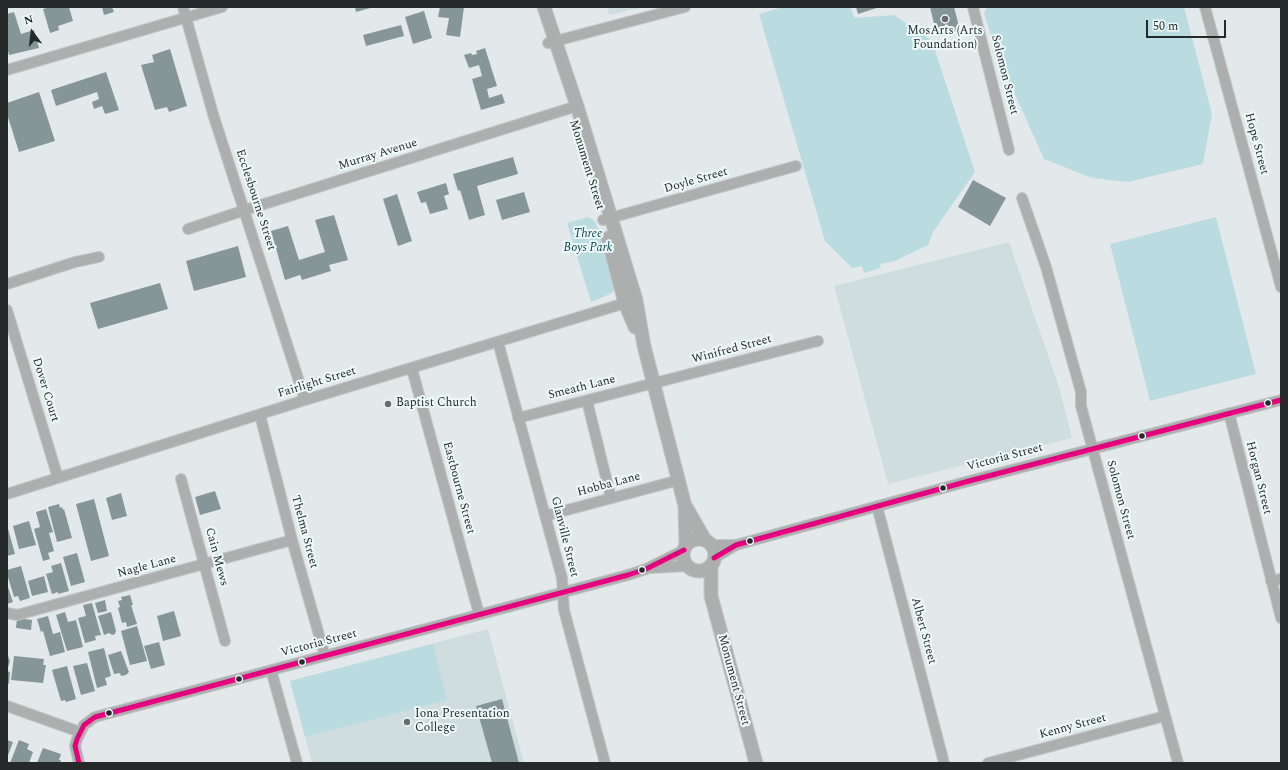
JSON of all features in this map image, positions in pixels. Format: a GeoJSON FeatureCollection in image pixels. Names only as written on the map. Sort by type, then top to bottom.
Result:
{"type":"FeatureCollection","features":[{"type":"Feature","properties":{"kind":"street","name":"Ecclesbourne Street"},"geometry":{"type":"LineString","coordinates":[[182,7],[213,114],[305,400]]}},
{"type":"Feature","properties":{"kind":"street"},"geometry":{"type":"LineString","coordinates":[[7,70],[222,7]]}},
{"type":"Feature","properties":{"kind":"street","name":"Monument Street"},"geometry":{"type":"LineString","coordinates":[[537,7],[552,42]]}},
{"type":"Feature","properties":{"kind":"street","name":"Monument Street"},"geometry":{"type":"LineString","coordinates":[[544,7],[552,42],[573,107],[644,346],[679,480],[685,506],[685,548]]}},
{"type":"Feature","properties":{"kind":"street"},"geometry":{"type":"LineString","coordinates":[[552,42],[686,7]]}},
{"type":"Feature","properties":{"kind":"street","name":"Solomon Street"},"geometry":{"type":"LineString","coordinates":[[973,7],[1009,150]]}},
{"type":"Feature","properties":{"kind":"street","name":"Hope Street"},"geometry":{"type":"LineString","coordinates":[[1205,7],[1281,287]]}},
{"type":"Feature","properties":{"kind":"street","name":"Murray Avenue"},"geometry":{"type":"LineString","coordinates":[[188,229],[573,107]]}},
{"type":"Feature","properties":{"kind":"street","name":"Doyle Street"},"geometry":{"type":"LineString","coordinates":[[606,219],[796,166]]}},
{"type":"Feature","properties":{"kind":"street","name":"Solomon Street"},"geometry":{"type":"LineString","coordinates":[[1022,198],[1046,267],[1079,384],[1082,406],[1093,449],[1178,763]]}},
{"type":"Feature","properties":{"kind":"street"},"geometry":{"type":"LineString","coordinates":[[7,284],[74,262],[99,257]]}},
{"type":"Feature","properties":{"kind":"street","name":"Fairlight Street"},"geometry":{"type":"LineString","coordinates":[[7,494],[305,400],[412,369],[630,301]]}},
{"type":"Feature","properties":{"kind":"street","name":"Dover Court"},"geometry":{"type":"LineString","coordinates":[[7,310],[58,478]]}},
{"type":"Feature","properties":{"kind":"street","name":"Winifred Street"},"geometry":{"type":"LineString","coordinates":[[653,384],[818,341]]}},
{"type":"Feature","properties":{"kind":"street","name":"Glanville Street"},"geometry":{"type":"LineString","coordinates":[[498,342],[562,578],[564,610],[605,763]]}},
{"type":"Feature","properties":{"kind":"street","name":"Eastbourne Street"},"geometry":{"type":"LineString","coordinates":[[412,369],[479,614]]}},
{"type":"Feature","properties":{"kind":"street","name":"Smeath Lane"},"geometry":{"type":"LineString","coordinates":[[518,418],[653,384]]}},
{"type":"Feature","properties":{"kind":"street","name":"Victoria Street"},"geometry":{"type":"LineString","coordinates":[[713,562],[736,545],[877,506],[1281,400]]}},
{"type":"Feature","properties":{"kind":"street"},"geometry":{"type":"LineString","coordinates":[[587,401],[611,498]]}},
{"type":"Feature","properties":{"kind":"street","name":"Horgan Street"},"geometry":{"type":"LineString","coordinates":[[1229,413],[1281,618]]}},
{"type":"Feature","properties":{"kind":"street","name":"Thelma Street"},"geometry":{"type":"LineString","coordinates":[[260,415],[292,540],[325,656]]}},
{"type":"Feature","properties":{"kind":"street","name":"Cain Mews"},"geometry":{"type":"LineString","coordinates":[[182,479],[225,641]]}},
{"type":"Feature","properties":{"kind":"street","name":"Hobba Lane"},"geometry":{"type":"LineString","coordinates":[[545,516],[679,480]]}},
{"type":"Feature","properties":{"kind":"street","name":"Monument Street"},"geometry":{"type":"LineString","coordinates":[[685,506],[708,542]]}},
{"type":"Feature","properties":{"kind":"street","name":"Albert Street"},"geometry":{"type":"LineString","coordinates":[[877,506],[944,763]]}},
{"type":"Feature","properties":{"kind":"street","name":"Nagle Lane"},"geometry":{"type":"LineString","coordinates":[[7,614],[17,615],[292,540]]}},
{"type":"Feature","properties":{"kind":"street"},"geometry":{"type":"LineString","coordinates":[[695,540],[708,542],[714,549],[713,562],[703,570],[691,568],[684,559],[685,548],[695,540]]}},
{"type":"Feature","properties":{"kind":"street","name":"Victoria Street"},"geometry":{"type":"LineString","coordinates":[[708,542],[736,545]]}},
{"type":"Feature","properties":{"kind":"street","name":"Victoria Street"},"geometry":{"type":"LineString","coordinates":[[80,732],[88,721],[95,717],[646,569],[685,548]]}},
{"type":"Feature","properties":{"kind":"street","name":"Monument Street"},"geometry":{"type":"LineString","coordinates":[[713,562],[711,596],[756,763]]}},
{"type":"Feature","properties":{"kind":"street","name":"Monument Street"},"geometry":{"type":"LineString","coordinates":[[691,568],[711,596]]}},
{"type":"Feature","properties":{"kind":"street","name":"Victoria Street"},"geometry":{"type":"LineString","coordinates":[[646,569],[691,568]]}},
{"type":"Feature","properties":{"kind":"street"},"geometry":{"type":"LineString","coordinates":[[1271,581],[1281,579]]}},
{"type":"Feature","properties":{"kind":"street"},"geometry":{"type":"LineString","coordinates":[[271,670],[297,763]]}},
{"type":"Feature","properties":{"kind":"street"},"geometry":{"type":"LineString","coordinates":[[7,706],[80,732],[75,746],[79,763]]}},
{"type":"Feature","properties":{"kind":"street","name":"Kenny Street"},"geometry":{"type":"LineString","coordinates":[[988,763],[1165,716]]}},
{"type":"Feature","properties":{"kind":"shaded area"},"geometry":{"type":"Polygon","coordinates":[[[607,7],[644,7],[609,15],[607,7]]]}},
{"type":"Feature","properties":{"kind":"shaded area"},"geometry":{"type":"Polygon","coordinates":[[[1009,242],[1059,387],[1072,438],[888,484],[834,286],[1009,242]]]}},
{"type":"Feature","properties":{"kind":"shaded area","name":"Iona Presentation College"},"geometry":{"type":"Polygon","coordinates":[[[488,629],[524,763],[312,763],[290,681],[488,629]]]}},
{"type":"Feature","properties":{"kind":"green space"},"geometry":{"type":"Polygon","coordinates":[[[783,7],[850,7],[855,18],[894,15],[932,41],[975,172],[933,232],[928,245],[895,261],[880,264],[881,268],[864,273],[862,266],[852,268],[825,241],[759,14],[783,7]]]}},
{"type":"Feature","properties":{"kind":"green space"},"geometry":{"type":"Polygon","coordinates":[[[987,7],[1184,7],[1212,114],[1203,164],[1128,182],[1092,178],[1044,159],[996,52],[984,13],[987,7]]]}},
{"type":"Feature","properties":{"kind":"green space","name":"Three Boys Park"},"geometry":{"type":"Polygon","coordinates":[[[588,217],[595,221],[616,287],[612,293],[591,302],[567,223],[588,217]]]}},
{"type":"Feature","properties":{"kind":"green space"},"geometry":{"type":"Polygon","coordinates":[[[1216,217],[1256,374],[1150,401],[1110,244],[1216,217]]]}},
{"type":"Feature","properties":{"kind":"green space"},"geometry":{"type":"Polygon","coordinates":[[[433,644],[447,700],[305,737],[290,681],[433,644]]]}},
{"type":"Feature","properties":{"kind":"building"},"geometry":{"type":"Polygon","coordinates":[[[50,7],[69,7],[73,21],[58,26],[59,30],[50,33],[43,9],[50,7]]]}},
{"type":"Feature","properties":{"kind":"building"},"geometry":{"type":"Polygon","coordinates":[[[102,7],[112,7],[114,12],[104,15],[102,7]]]}},
{"type":"Feature","properties":{"kind":"building"},"geometry":{"type":"Polygon","coordinates":[[[355,7],[374,7],[356,12],[355,7]]]}},
{"type":"Feature","properties":{"kind":"building"},"geometry":{"type":"Polygon","coordinates":[[[440,7],[464,7],[460,37],[446,35],[449,18],[438,17],[440,7]]]}},
{"type":"Feature","properties":{"kind":"building"},"geometry":{"type":"Polygon","coordinates":[[[856,7],[880,7],[858,14],[856,7]]]}},
{"type":"Feature","properties":{"kind":"building","name":"MosArts (Arts Foundation)"},"geometry":{"type":"Polygon","coordinates":[[[930,7],[954,7],[960,30],[937,36],[930,7]]]}},
{"type":"Feature","properties":{"kind":"building"},"geometry":{"type":"Polygon","coordinates":[[[424,11],[432,38],[413,44],[405,17],[424,11]]]}},
{"type":"Feature","properties":{"kind":"building"},"geometry":{"type":"Polygon","coordinates":[[[14,12],[21,34],[34,30],[39,48],[9,55],[7,47],[7,14],[14,12]]]}},
{"type":"Feature","properties":{"kind":"building"},"geometry":{"type":"Polygon","coordinates":[[[401,25],[404,36],[366,46],[363,35],[401,25]]]}},
{"type":"Feature","properties":{"kind":"building"},"geometry":{"type":"Polygon","coordinates":[[[485,48],[497,86],[487,89],[489,98],[502,94],[505,103],[481,110],[472,79],[482,76],[479,65],[469,68],[464,55],[471,53],[472,55],[477,54],[476,51],[485,48]]]}},
{"type":"Feature","properties":{"kind":"building"},"geometry":{"type":"Polygon","coordinates":[[[170,49],[187,106],[169,112],[167,107],[155,110],[141,65],[154,62],[152,55],[170,49]]]}},
{"type":"Feature","properties":{"kind":"building"},"geometry":{"type":"Polygon","coordinates":[[[106,72],[119,110],[105,114],[102,106],[94,109],[92,102],[99,99],[97,92],[56,106],[51,90],[106,72]]]}},
{"type":"Feature","properties":{"kind":"building"},"geometry":{"type":"Polygon","coordinates":[[[39,92],[55,141],[19,152],[7,114],[7,103],[39,92]]]}},
{"type":"Feature","properties":{"kind":"building"},"geometry":{"type":"Polygon","coordinates":[[[513,157],[518,174],[477,186],[485,215],[469,220],[460,190],[458,191],[453,174],[513,157]]]}},
{"type":"Feature","properties":{"kind":"building"},"geometry":{"type":"Polygon","coordinates":[[[973,180],[1006,198],[990,226],[958,207],[973,180]]]}},
{"type":"Feature","properties":{"kind":"building"},"geometry":{"type":"Polygon","coordinates":[[[446,183],[449,194],[444,196],[448,209],[430,214],[426,202],[421,203],[417,192],[446,183]]]}},
{"type":"Feature","properties":{"kind":"building"},"geometry":{"type":"Polygon","coordinates":[[[524,192],[530,212],[502,220],[496,200],[524,192]]]}},
{"type":"Feature","properties":{"kind":"building"},"geometry":{"type":"Polygon","coordinates":[[[397,194],[412,241],[398,246],[383,199],[397,194]]]}},
{"type":"Feature","properties":{"kind":"building"},"geometry":{"type":"Polygon","coordinates":[[[334,215],[348,260],[329,265],[331,271],[302,280],[300,275],[285,280],[271,231],[288,226],[299,260],[325,252],[315,220],[334,215]]]}},
{"type":"Feature","properties":{"kind":"building"},"geometry":{"type":"Polygon","coordinates":[[[238,246],[246,277],[194,291],[186,261],[238,246]]]}},
{"type":"Feature","properties":{"kind":"building"},"geometry":{"type":"Polygon","coordinates":[[[160,283],[168,309],[98,329],[90,303],[160,283]]]}},
{"type":"Feature","properties":{"kind":"building"},"geometry":{"type":"Polygon","coordinates":[[[215,491],[221,509],[200,515],[195,497],[215,491]]]}},
{"type":"Feature","properties":{"kind":"building"},"geometry":{"type":"Polygon","coordinates":[[[121,493],[127,516],[112,520],[106,498],[121,493]]]}},
{"type":"Feature","properties":{"kind":"building"},"geometry":{"type":"Polygon","coordinates":[[[94,499],[109,556],[91,561],[76,504],[94,499]]]}},
{"type":"Feature","properties":{"kind":"building"},"geometry":{"type":"Polygon","coordinates":[[[59,504],[60,508],[62,507],[63,510],[64,509],[72,538],[57,542],[48,507],[59,504]]]}},
{"type":"Feature","properties":{"kind":"building"},"geometry":{"type":"Polygon","coordinates":[[[46,509],[53,532],[49,533],[54,551],[48,553],[50,559],[43,561],[34,529],[40,527],[36,512],[46,509]]]}},
{"type":"Feature","properties":{"kind":"building"},"geometry":{"type":"Polygon","coordinates":[[[29,521],[36,545],[19,549],[13,526],[29,521]]]}},
{"type":"Feature","properties":{"kind":"building"},"geometry":{"type":"Polygon","coordinates":[[[7,525],[15,554],[7,556],[7,525]]]}},
{"type":"Feature","properties":{"kind":"building"},"geometry":{"type":"Polygon","coordinates":[[[77,553],[85,582],[71,586],[63,557],[77,553]]]}},
{"type":"Feature","properties":{"kind":"building"},"geometry":{"type":"Polygon","coordinates":[[[61,563],[69,591],[52,594],[46,574],[53,572],[51,566],[61,563]]]}},
{"type":"Feature","properties":{"kind":"building"},"geometry":{"type":"Polygon","coordinates":[[[21,566],[30,598],[20,601],[18,596],[14,597],[7,570],[21,566]]]}},
{"type":"Feature","properties":{"kind":"building"},"geometry":{"type":"Polygon","coordinates":[[[44,576],[48,592],[32,596],[28,581],[44,576]]]}},
{"type":"Feature","properties":{"kind":"building"},"geometry":{"type":"Polygon","coordinates":[[[7,584],[13,602],[7,604],[7,584]]]}},
{"type":"Feature","properties":{"kind":"building"},"geometry":{"type":"Polygon","coordinates":[[[130,595],[133,605],[131,605],[137,624],[127,627],[126,622],[122,623],[118,608],[120,607],[118,601],[122,600],[121,597],[130,595]]]}},
{"type":"Feature","properties":{"kind":"building"},"geometry":{"type":"Polygon","coordinates":[[[105,600],[107,611],[98,613],[95,603],[105,600]]]}},
{"type":"Feature","properties":{"kind":"building"},"geometry":{"type":"Polygon","coordinates":[[[92,603],[101,635],[95,636],[96,640],[85,643],[78,618],[86,616],[83,605],[92,603]]]}},
{"type":"Feature","properties":{"kind":"building"},"geometry":{"type":"Polygon","coordinates":[[[174,611],[181,636],[163,641],[157,616],[174,611]]]}},
{"type":"Feature","properties":{"kind":"building"},"geometry":{"type":"Polygon","coordinates":[[[65,612],[68,622],[76,620],[83,647],[67,651],[56,615],[65,612]]]}},
{"type":"Feature","properties":{"kind":"building"},"geometry":{"type":"Polygon","coordinates":[[[111,612],[116,631],[115,634],[112,635],[109,633],[104,635],[98,616],[111,612]]]}},
{"type":"Feature","properties":{"kind":"building"},"geometry":{"type":"Polygon","coordinates":[[[48,616],[53,634],[60,632],[65,652],[50,656],[43,631],[41,632],[37,619],[48,616]]]}},
{"type":"Feature","properties":{"kind":"building"},"geometry":{"type":"Polygon","coordinates":[[[17,618],[32,620],[31,630],[16,628],[17,618]]]}},
{"type":"Feature","properties":{"kind":"building"},"geometry":{"type":"Polygon","coordinates":[[[137,626],[147,661],[130,665],[121,631],[137,626]]]}},
{"type":"Feature","properties":{"kind":"building"},"geometry":{"type":"Polygon","coordinates":[[[159,642],[165,665],[151,669],[144,646],[159,642]]]}},
{"type":"Feature","properties":{"kind":"building"},"geometry":{"type":"Polygon","coordinates":[[[104,648],[111,676],[105,678],[107,685],[97,688],[88,652],[104,648]]]}},
{"type":"Feature","properties":{"kind":"building"},"geometry":{"type":"Polygon","coordinates":[[[121,651],[129,672],[126,675],[121,676],[120,673],[114,674],[108,655],[121,651]]]}},
{"type":"Feature","properties":{"kind":"building"},"geometry":{"type":"Polygon","coordinates":[[[7,653],[10,661],[7,671],[7,653]]]}},
{"type":"Feature","properties":{"kind":"building"},"geometry":{"type":"Polygon","coordinates":[[[14,656],[44,659],[43,665],[46,665],[43,683],[11,680],[14,656]]]}},
{"type":"Feature","properties":{"kind":"building"},"geometry":{"type":"Polygon","coordinates":[[[87,663],[95,691],[81,695],[73,666],[87,663]]]}},
{"type":"Feature","properties":{"kind":"building"},"geometry":{"type":"Polygon","coordinates":[[[67,666],[76,699],[66,702],[65,700],[61,701],[52,670],[67,666]]]}},
{"type":"Feature","properties":{"kind":"building"},"geometry":{"type":"Polygon","coordinates":[[[7,671],[10,672],[9,684],[7,683],[7,671]]]}},
{"type":"Feature","properties":{"kind":"building"},"geometry":{"type":"Polygon","coordinates":[[[502,699],[519,763],[492,763],[476,706],[502,699]]]}},
{"type":"Feature","properties":{"kind":"building"},"geometry":{"type":"Polygon","coordinates":[[[7,740],[13,742],[7,758],[7,740]]]}},
{"type":"Feature","properties":{"kind":"building"},"geometry":{"type":"Polygon","coordinates":[[[19,740],[29,744],[27,749],[33,752],[29,763],[10,763],[19,740]]]}},
{"type":"Feature","properties":{"kind":"building"},"geometry":{"type":"Polygon","coordinates":[[[43,748],[61,754],[59,760],[61,760],[60,763],[37,763],[43,748]]]}},
{"type":"Feature","properties":{"kind":"transit line"},"geometry":{"type":"LineString","coordinates":[[714,558],[736,545],[969,481],[1281,400]]}},
{"type":"Feature","properties":{"kind":"transit line"},"geometry":{"type":"LineString","coordinates":[[79,763],[75,746],[77,739],[84,725],[95,717],[628,575],[646,569],[684,550]]}},
{"type":"Feature","properties":{"kind":"place","name":"MosArts (Arts Foundation)"},"geometry":{"type":"Point","coordinates":[945,19]}},
{"type":"Feature","properties":{"kind":"place","name":"Baptist Church"},"geometry":{"type":"Point","coordinates":[388,404]}},
{"type":"Feature","properties":{"kind":"place","name":"Iona Presentation College"},"geometry":{"type":"Point","coordinates":[407,722]}}]}
